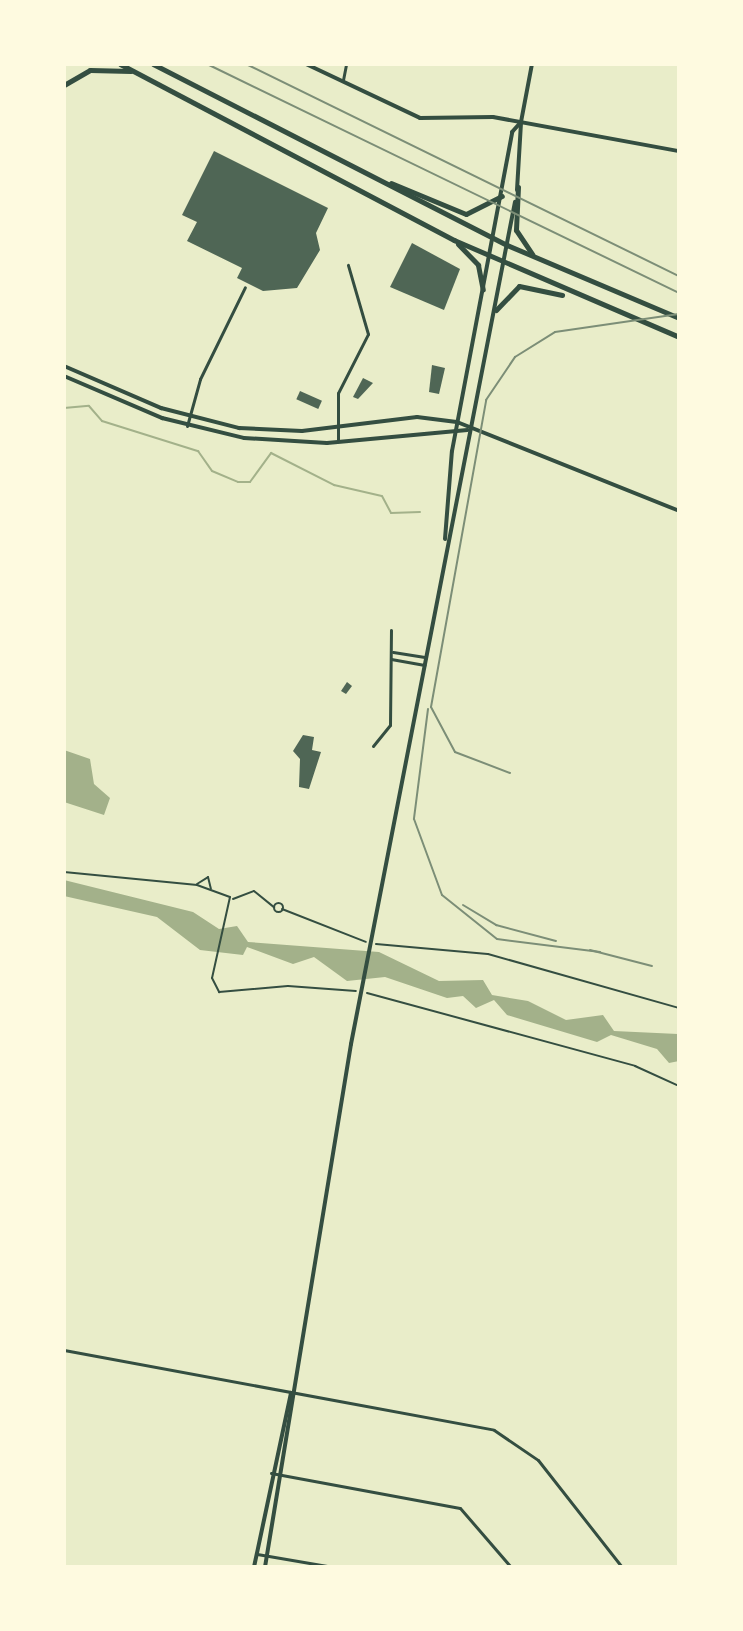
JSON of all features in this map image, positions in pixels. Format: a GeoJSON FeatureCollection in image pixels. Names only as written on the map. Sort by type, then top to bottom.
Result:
{"type":"FeatureCollection","features":[{"type":"Feature","properties":{"kind":"highway"},"geometry":{"type":"LineString","coordinates":[[120,64],[454,240],[594,306]]}},
{"type":"Feature","properties":{"kind":"highway"},"geometry":{"type":"LineString","coordinates":[[153,64],[494,239],[679,318]]}},
{"type":"Feature","properties":{"kind":"highway"},"geometry":{"type":"LineString","coordinates":[[64,85],[90,70],[136,72]]}},
{"type":"Feature","properties":{"kind":"highway"},"geometry":{"type":"LineString","coordinates":[[352,166],[466,214],[502,196]]}},
{"type":"Feature","properties":{"kind":"highway"},"geometry":{"type":"LineString","coordinates":[[518,187],[517,234],[536,257]]}},
{"type":"Feature","properties":{"kind":"highway"},"geometry":{"type":"LineString","coordinates":[[454,240],[478,265],[483,290]]}},
{"type":"Feature","properties":{"kind":"highway"},"geometry":{"type":"LineString","coordinates":[[496,310],[524,285],[679,337]]}},
{"type":"Feature","properties":{"kind":"main road"},"geometry":{"type":"LineString","coordinates":[[306,64],[420,118],[521,122],[679,151]]}},
{"type":"Feature","properties":{"kind":"main road"},"geometry":{"type":"LineString","coordinates":[[265,1567],[291,1393],[371,933],[518,187],[521,122],[532,64]]}},
{"type":"Feature","properties":{"kind":"main road"},"geometry":{"type":"LineString","coordinates":[[445,549],[457,422],[512,132],[521,122]]}},
{"type":"Feature","properties":{"kind":"main road"},"geometry":{"type":"LineString","coordinates":[[64,366],[189,418],[261,430],[336,428],[409,417],[457,422],[679,511]]}},
{"type":"Feature","properties":{"kind":"main road"},"geometry":{"type":"LineString","coordinates":[[64,376],[187,426],[263,440],[338,443],[469,429]]}},
{"type":"Feature","properties":{"kind":"main road"},"geometry":{"type":"LineString","coordinates":[[254,1567],[271,1473],[291,1393]]}},
{"type":"Feature","properties":{"kind":"street"},"geometry":{"type":"LineString","coordinates":[[342,82],[346,64]]}},
{"type":"Feature","properties":{"kind":"street"},"geometry":{"type":"LineString","coordinates":[[338,443],[338,393],[368,334],[348,265]]}},
{"type":"Feature","properties":{"kind":"street"},"geometry":{"type":"LineString","coordinates":[[187,426],[245,287]]}},
{"type":"Feature","properties":{"kind":"street"},"geometry":{"type":"LineString","coordinates":[[373,746],[390,728],[391,630]]}},
{"type":"Feature","properties":{"kind":"street"},"geometry":{"type":"LineString","coordinates":[[393,652],[425,657]]}},
{"type":"Feature","properties":{"kind":"street"},"geometry":{"type":"LineString","coordinates":[[391,659],[424,665]]}},
{"type":"Feature","properties":{"kind":"street"},"geometry":{"type":"LineString","coordinates":[[64,1350],[505,1435],[546,1470],[622,1567]]}},
{"type":"Feature","properties":{"kind":"street"},"geometry":{"type":"LineString","coordinates":[[271,1473],[467,1512],[511,1567]]}},
{"type":"Feature","properties":{"kind":"street"},"geometry":{"type":"LineString","coordinates":[[257,1554],[333,1567]]}},
{"type":"Feature","properties":{"kind":"path"},"geometry":{"type":"LineString","coordinates":[[64,872],[197,885],[207,877],[211,889]]}},
{"type":"Feature","properties":{"kind":"path"},"geometry":{"type":"LineString","coordinates":[[197,885],[202,892],[211,889],[232,899]]}},
{"type":"Feature","properties":{"kind":"path"},"geometry":{"type":"LineString","coordinates":[[232,899],[248,890],[274,907],[338,937],[488,954],[679,1008]]}},
{"type":"Feature","properties":{"kind":"path"},"geometry":{"type":"LineString","coordinates":[[232,899],[212,983],[219,992],[288,986],[384,996],[635,1066],[679,1086]]}},
{"type":"Feature","properties":{"kind":"path"},"geometry":{"type":"LineString","coordinates":[[274,907],[282,909]]}},
{"type":"Feature","properties":{"kind":"shaded area"},"geometry":{"type":"Polygon","coordinates":[[[64,750],[90,759],[94,784],[110,798],[104,815],[64,802],[64,750]]]}},
{"type":"Feature","properties":{"kind":"shaded area"},"geometry":{"type":"Polygon","coordinates":[[[64,880],[193,912],[219,929],[237,926],[248,942],[379,952],[439,981],[483,980],[492,995],[528,1001],[566,1020],[603,1015],[614,1031],[678,1034],[679,1061],[669,1063],[657,1049],[611,1035],[597,1042],[507,1015],[494,1000],[476,1008],[463,996],[447,998],[385,977],[347,981],[314,957],[293,964],[247,947],[243,955],[200,950],[157,917],[64,896],[64,880]]]}},
{"type":"Feature","properties":{"kind":"building"},"geometry":{"type":"Polygon","coordinates":[[[214,151],[328,208],[316,233],[320,250],[297,288],[263,291],[237,278],[242,268],[187,241],[197,222],[182,215],[214,151]]]}},
{"type":"Feature","properties":{"kind":"building"},"geometry":{"type":"Polygon","coordinates":[[[412,243],[460,269],[444,310],[390,287],[412,243]]]}},
{"type":"Feature","properties":{"kind":"building"},"geometry":{"type":"Polygon","coordinates":[[[432,365],[445,368],[439,394],[429,392],[432,365]]]}},
{"type":"Feature","properties":{"kind":"building"},"geometry":{"type":"Polygon","coordinates":[[[363,378],[373,383],[358,399],[353,397],[363,378]]]}},
{"type":"Feature","properties":{"kind":"building"},"geometry":{"type":"Polygon","coordinates":[[[300,391],[322,401],[318,409],[296,399],[300,391]]]}},
{"type":"Feature","properties":{"kind":"building"},"geometry":{"type":"Polygon","coordinates":[[[347,682],[352,686],[346,694],[341,691],[347,682]]]}},
{"type":"Feature","properties":{"kind":"building"},"geometry":{"type":"Polygon","coordinates":[[[303,735],[314,737],[312,750],[321,752],[309,789],[299,787],[300,759],[293,751],[303,735]]]}},
{"type":"Feature","properties":{"kind":"waterway"},"geometry":{"type":"LineString","coordinates":[[64,408],[89,406],[102,421],[198,451],[212,471],[238,482],[250,482],[271,453],[334,485],[382,496],[391,513],[420,512]]}},
{"type":"Feature","properties":{"kind":"tram line"},"geometry":{"type":"LineString","coordinates":[[246,64],[679,276]]}},
{"type":"Feature","properties":{"kind":"railway"},"geometry":{"type":"LineString","coordinates":[[207,64],[679,293]]}},
{"type":"Feature","properties":{"kind":"railway"},"geometry":{"type":"LineString","coordinates":[[510,773],[455,752],[431,707],[486,400],[515,357],[555,332],[679,314]]}},
{"type":"Feature","properties":{"kind":"railway"},"geometry":{"type":"LineString","coordinates":[[428,709],[414,819],[442,895],[497,939],[600,952]]}},
{"type":"Feature","properties":{"kind":"railway"},"geometry":{"type":"LineString","coordinates":[[463,905],[496,925],[556,941]]}},
{"type":"Feature","properties":{"kind":"railway"},"geometry":{"type":"LineString","coordinates":[[590,950],[652,966]]}}]}
